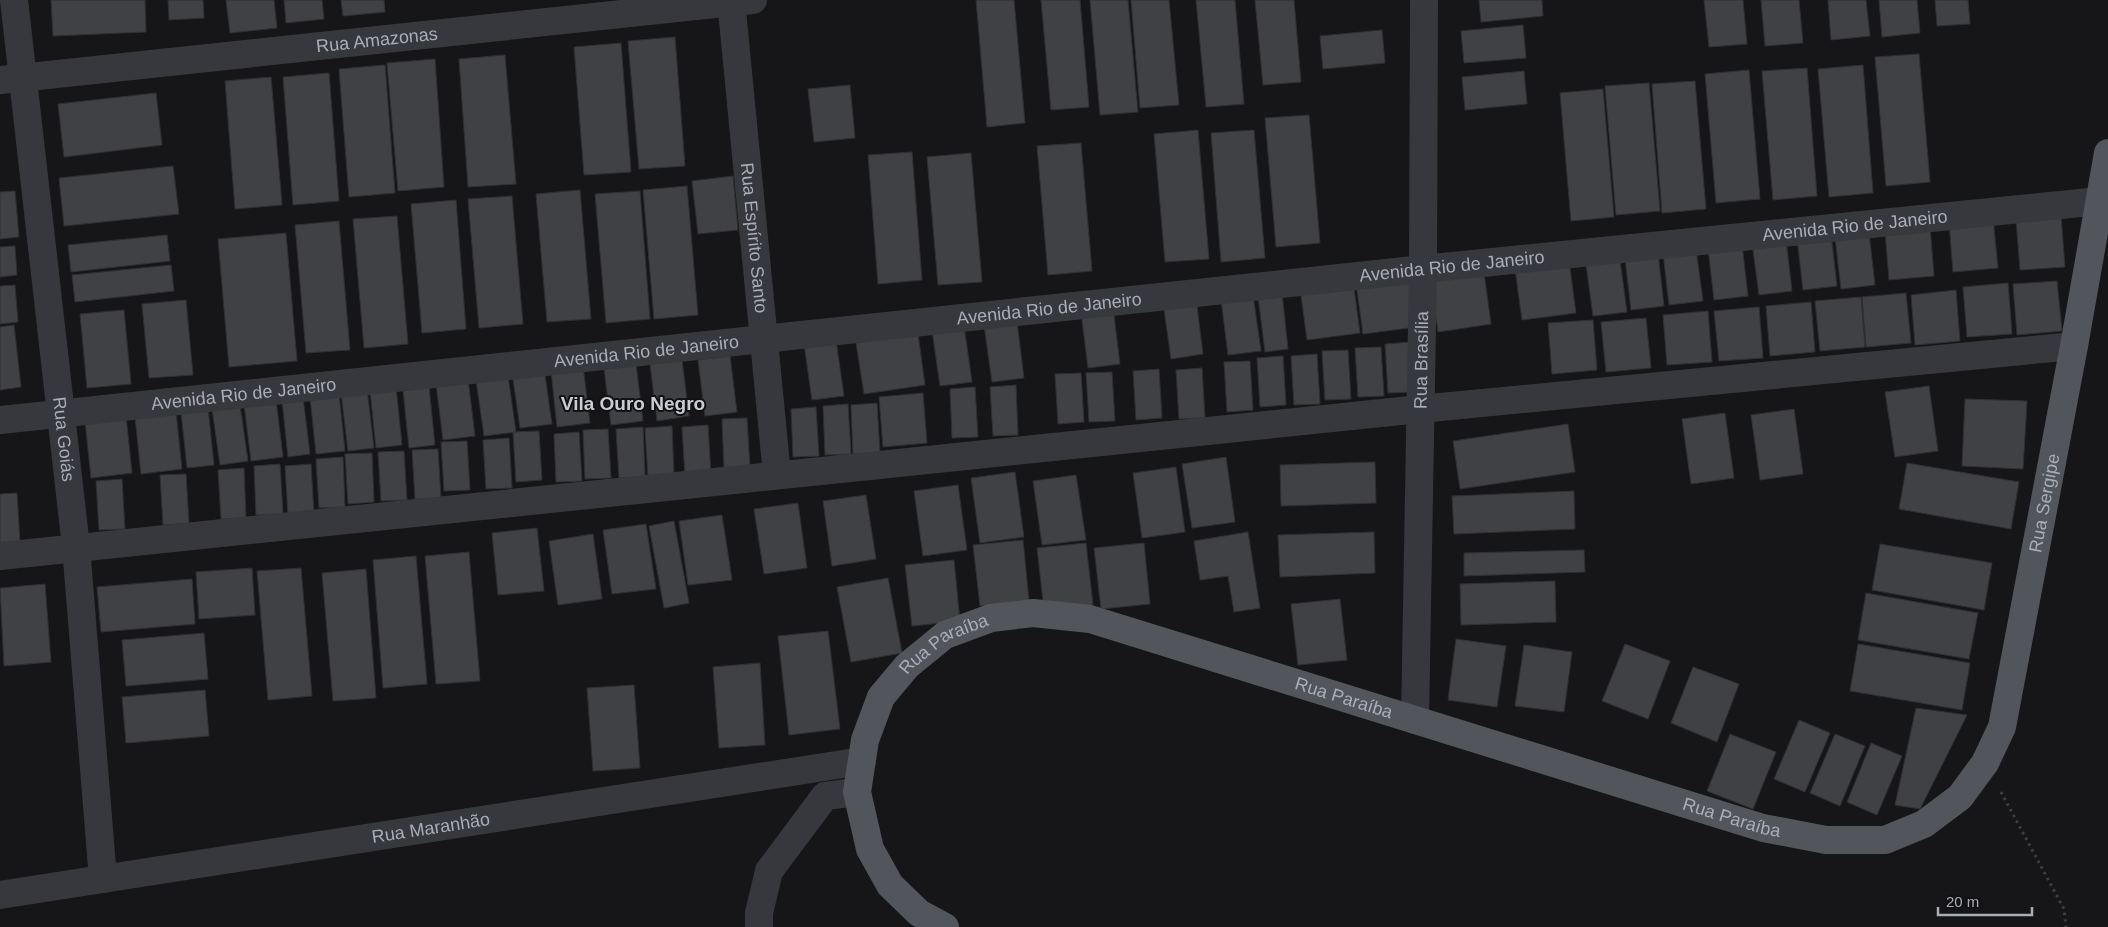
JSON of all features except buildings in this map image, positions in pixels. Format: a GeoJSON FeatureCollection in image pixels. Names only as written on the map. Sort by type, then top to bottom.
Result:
{"type":"FeatureCollection","features":[{"type":"Feature","properties":{"kind":"main road","name":"Rua Sergipe"},"geometry":{"type":"LineString","coordinates":[[1924,824],[1960,797],[1985,763],[2002,728],[2074,346],[2108,153]]}},
{"type":"Feature","properties":{"kind":"main road","name":"Rua Paraíba"},"geometry":{"type":"LineString","coordinates":[[857,792],[865,740],[881,697],[907,666],[946,635],[991,618],[1034,613],[1090,619],[1763,828],[1826,840],[1885,840],[1924,824]]}},
{"type":"Feature","properties":{"kind":"main road"},"geometry":{"type":"LineString","coordinates":[[857,792],[870,849],[890,885],[919,913],[945,927]]}},
{"type":"Feature","properties":{"kind":"street","name":"Rua Goiás"},"geometry":{"type":"LineString","coordinates":[[14,0],[11,78],[60,413],[76,548],[103,879]]}},
{"type":"Feature","properties":{"kind":"street","name":"Rua Brasília"},"geometry":{"type":"LineString","coordinates":[[1415,720],[1423,269],[1424,0]]}},
{"type":"Feature","properties":{"kind":"street","name":"Rua Amazonas"},"geometry":{"type":"LineString","coordinates":[[11,78],[738,1]]}},
{"type":"Feature","properties":{"kind":"street","name":"Rua Espírito Santo"},"geometry":{"type":"LineString","coordinates":[[738,1],[764,340],[777,475]]}},
{"type":"Feature","properties":{"kind":"street","name":"Avenida Rio de Janeiro"},"geometry":{"type":"LineString","coordinates":[[0,420],[1423,269],[2100,202]]}},
{"type":"Feature","properties":{"kind":"street"},"geometry":{"type":"LineString","coordinates":[[0,556],[1420,408],[2074,346]]}},
{"type":"Feature","properties":{"kind":"street","name":"Rua Maranhão"},"geometry":{"type":"LineString","coordinates":[[0,895],[862,761]]}},
{"type":"Feature","properties":{"kind":"street"},"geometry":{"type":"LineString","coordinates":[[759,927],[759,913],[769,870],[825,796],[857,792]]}},
{"type":"Feature","properties":{"kind":"path"},"geometry":{"type":"LineString","coordinates":[[1985,763],[2064,908],[2066,927]]}},
{"type":"Feature","properties":{"kind":"district","name":"Vila Ouro Negro"},"geometry":{"type":"Point","coordinates":[633,403]}}]}
